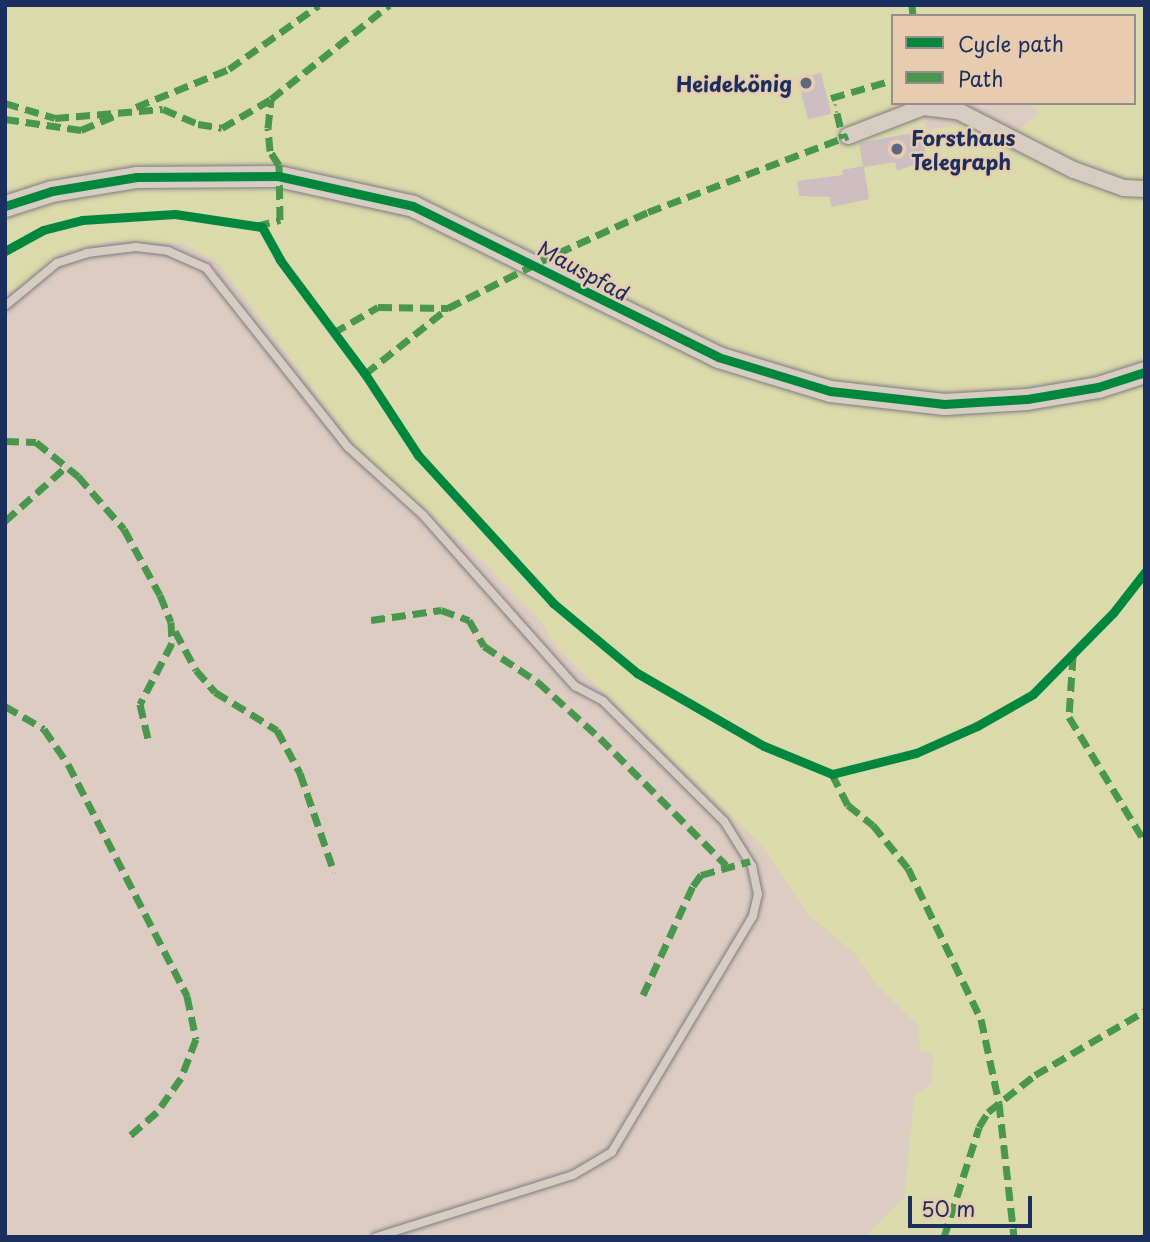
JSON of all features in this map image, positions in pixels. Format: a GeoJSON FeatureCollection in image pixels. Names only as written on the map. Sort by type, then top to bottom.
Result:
{"type":"FeatureCollection","features":[{"type":"Feature","properties":{"kind":"street"},"geometry":{"type":"LineString","coordinates":[[848,136],[923,107],[958,111],[1074,170],[1124,188],[1145,189]]}},
{"type":"Feature","properties":{"kind":"street","name":"Mauspfad"},"geometry":{"type":"LineString","coordinates":[[5,206],[52,191],[137,177],[278,176],[413,206],[718,357],[830,391],[944,404],[1027,399],[1098,387],[1145,372]]}},
{"type":"Feature","properties":{"kind":"lane"},"geometry":{"type":"LineString","coordinates":[[5,306],[57,263],[111,248],[168,251],[206,268],[348,447],[422,515],[575,686],[603,701],[724,821],[752,866],[758,894],[752,916],[612,1152],[573,1175],[376,1237]]}},
{"type":"Feature","properties":{"kind":"path"},"geometry":{"type":"LineString","coordinates":[[834,97],[837,113]]}},
{"type":"Feature","properties":{"kind":"green space"},"geometry":{"type":"Polygon","coordinates":[[[5,5],[1145,5],[1145,1237],[864,1237],[904,1197],[914,1097],[932,1083],[933,1055],[920,1051],[918,1026],[877,985],[854,953],[808,914],[762,846],[552,642],[542,622],[483,561],[368,462],[219,264],[184,244],[111,241],[60,253],[23,285],[5,294],[5,5]]]}},
{"type":"Feature","properties":{"kind":"building"},"geometry":{"type":"Polygon","coordinates":[[[821,73],[831,114],[808,120],[798,79],[821,73]]]}},
{"type":"Feature","properties":{"kind":"building"},"geometry":{"type":"Polygon","coordinates":[[[922,131],[927,160],[897,171],[895,162],[864,167],[869,199],[831,207],[830,197],[799,196],[797,181],[843,175],[842,170],[863,166],[859,143],[922,131]]]}},
{"type":"Feature","properties":{"kind":"marked path"},"geometry":{"type":"LineString","coordinates":[[136,107],[229,69],[319,5]]}},
{"type":"Feature","properties":{"kind":"marked path"},"geometry":{"type":"LineString","coordinates":[[5,103],[55,118],[163,109],[198,124],[222,128],[271,99],[389,5]]}},
{"type":"Feature","properties":{"kind":"marked path"},"geometry":{"type":"LineString","coordinates":[[912,5],[913,14]]}},
{"type":"Feature","properties":{"kind":"marked path"},"geometry":{"type":"LineString","coordinates":[[831,98],[891,81]]}},
{"type":"Feature","properties":{"kind":"marked path"},"geometry":{"type":"LineString","coordinates":[[256,226],[280,220],[279,165],[270,151],[268,128],[271,99]]}},
{"type":"Feature","properties":{"kind":"marked path"},"geometry":{"type":"LineString","coordinates":[[837,113],[843,138]]}},
{"type":"Feature","properties":{"kind":"marked path"},"geometry":{"type":"LineString","coordinates":[[5,119],[81,130],[114,116]]}},
{"type":"Feature","properties":{"kind":"marked path"},"geometry":{"type":"LineString","coordinates":[[365,374],[448,308],[558,253],[648,212],[848,136]]}},
{"type":"Feature","properties":{"kind":"marked path"},"geometry":{"type":"LineString","coordinates":[[333,333],[378,307],[448,308]]}},
{"type":"Feature","properties":{"kind":"marked path"},"geometry":{"type":"LineString","coordinates":[[5,441],[36,442],[78,476],[124,529],[160,595],[171,622],[172,643],[140,704],[148,738]]}},
{"type":"Feature","properties":{"kind":"marked path"},"geometry":{"type":"LineString","coordinates":[[5,521],[67,466]]}},
{"type":"Feature","properties":{"kind":"marked path"},"geometry":{"type":"LineString","coordinates":[[371,620],[441,610],[469,620],[484,646],[538,682],[600,738],[726,865]]}},
{"type":"Feature","properties":{"kind":"marked path"},"geometry":{"type":"LineString","coordinates":[[175,631],[196,670],[215,692],[277,730],[300,773],[334,872]]}},
{"type":"Feature","properties":{"kind":"marked path"},"geometry":{"type":"LineString","coordinates":[[1073,656],[1069,717],[1145,842]]}},
{"type":"Feature","properties":{"kind":"marked path"},"geometry":{"type":"LineString","coordinates":[[5,706],[44,729],[68,764],[187,996],[196,1039],[181,1078],[157,1112],[129,1136]]}},
{"type":"Feature","properties":{"kind":"marked path"},"geometry":{"type":"LineString","coordinates":[[832,774],[848,805],[873,825],[908,868],[981,1019],[999,1103],[1014,1237]]}},
{"type":"Feature","properties":{"kind":"marked path"},"geometry":{"type":"LineString","coordinates":[[643,995],[693,886],[701,875],[750,861]]}},
{"type":"Feature","properties":{"kind":"marked path"},"geometry":{"type":"LineString","coordinates":[[944,1237],[979,1127],[988,1112],[1035,1075],[1145,1011]]}},
{"type":"Feature","properties":{"kind":"cycle path"},"geometry":{"type":"LineString","coordinates":[[5,206],[52,191],[137,177],[278,176],[413,206],[718,357],[830,391],[944,404],[1027,399],[1098,387],[1145,372]]}},
{"type":"Feature","properties":{"kind":"cycle path"},"geometry":{"type":"LineString","coordinates":[[5,251],[43,230],[82,220],[175,214],[262,227],[280,260],[365,374],[418,455],[553,603],[637,673],[764,746],[832,774],[916,753],[977,726],[1033,694],[1113,613],[1145,572]]}},
{"type":"Feature","properties":{"kind":"place","name":"Heidekönig"},"geometry":{"type":"Point","coordinates":[806,83]}},
{"type":"Feature","properties":{"kind":"place","name":"Forsthaus Telegraph"},"geometry":{"type":"Point","coordinates":[897,149]}}]}
